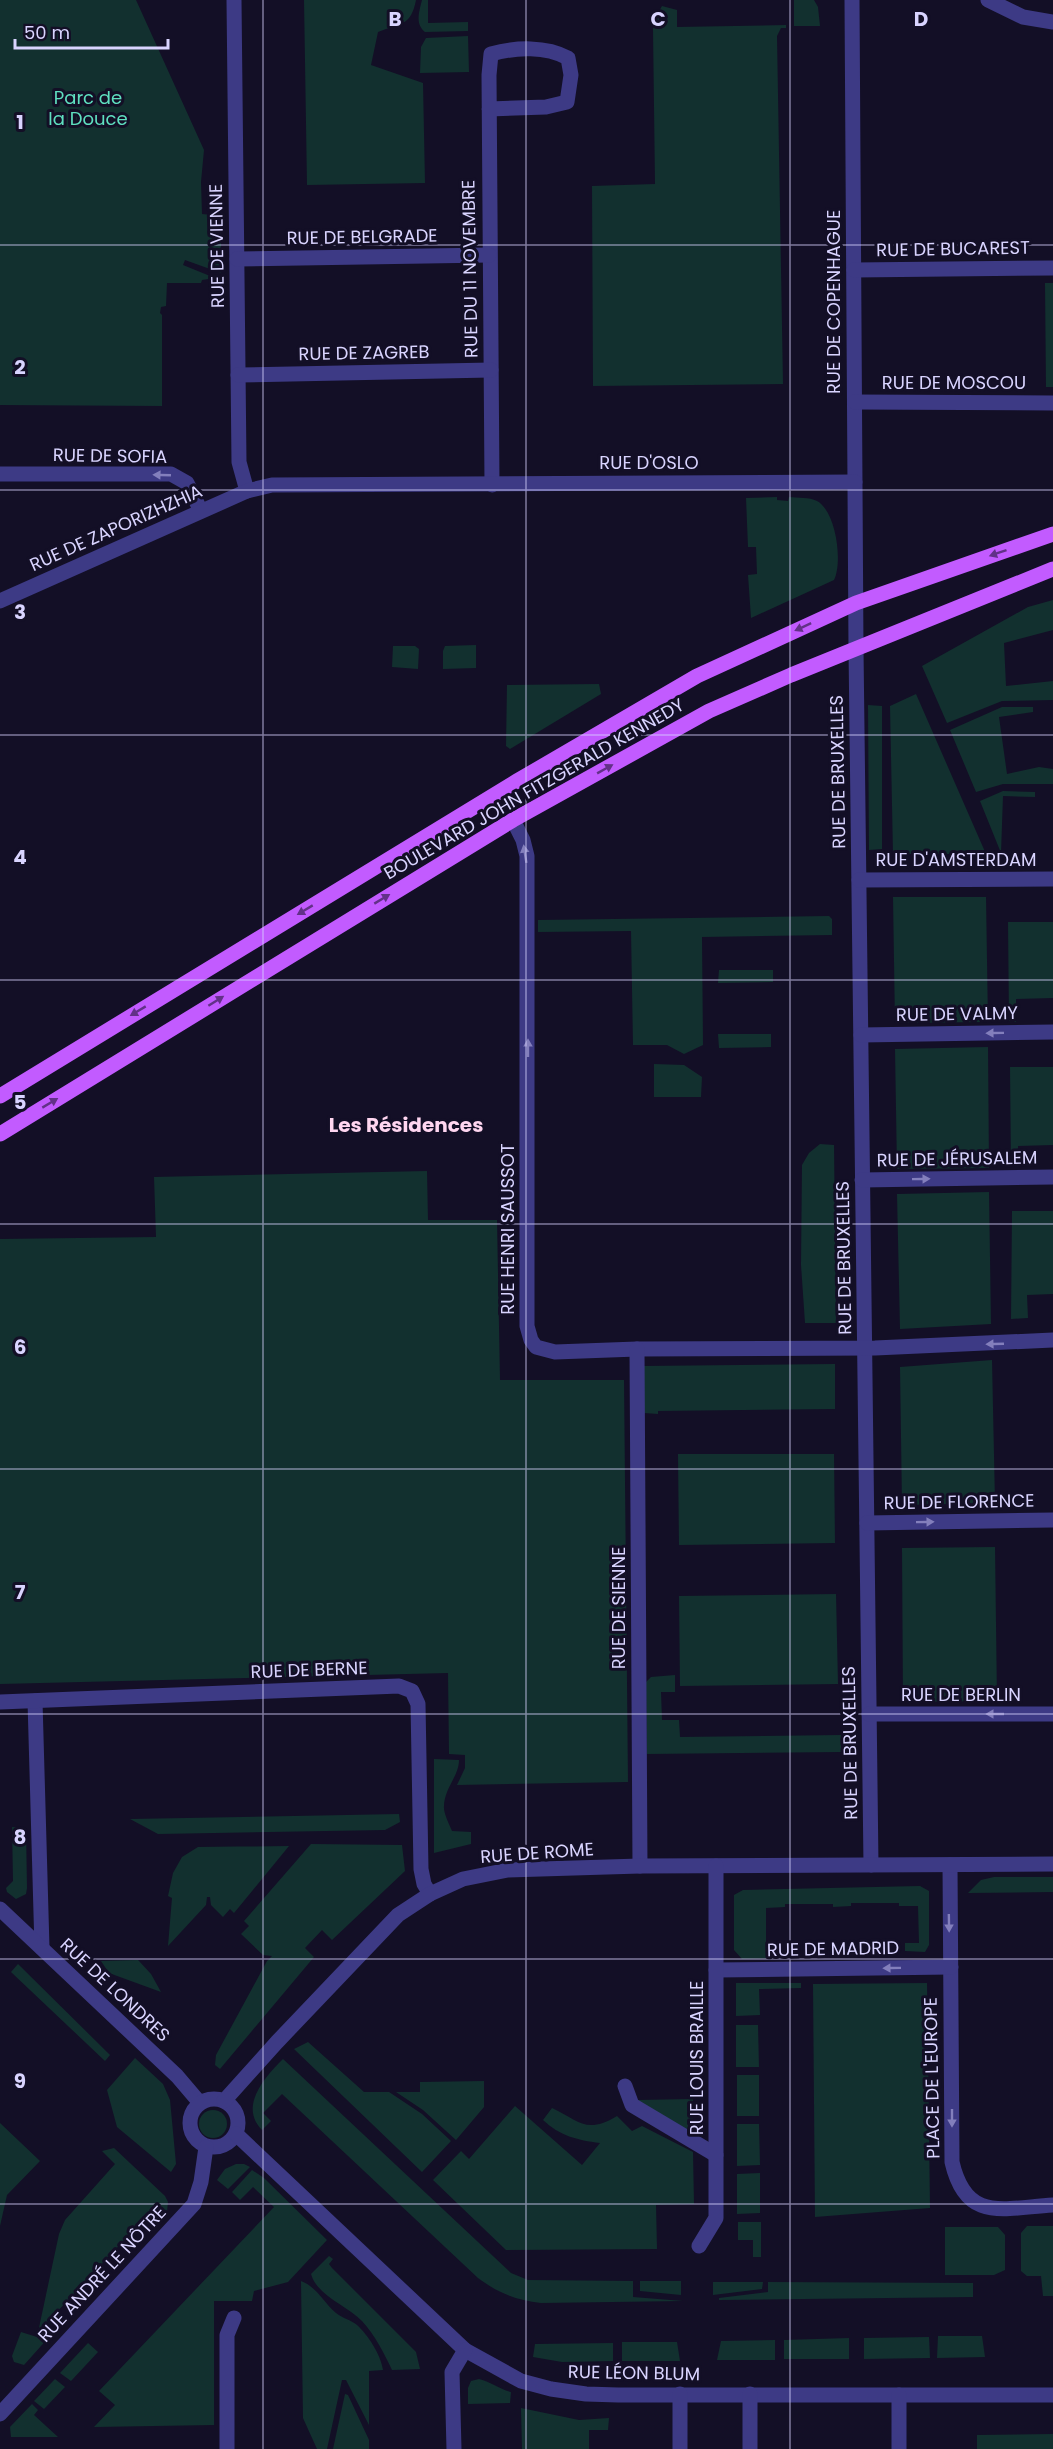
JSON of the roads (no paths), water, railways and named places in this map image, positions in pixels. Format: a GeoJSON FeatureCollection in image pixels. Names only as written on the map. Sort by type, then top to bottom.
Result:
{"type":"FeatureCollection","features":[{"type":"Feature","properties":{"kind":"main road","name":"BOULEVARD JOHN FITZGERALD KENNEDY"},"geometry":{"type":"LineString","coordinates":[[0,1096],[517,780],[696,676],[856,603],[1053,534]]}},
{"type":"Feature","properties":{"kind":"main road","name":"BOULEVARD JOHN FITZGERALD KENNEDY"},"geometry":{"type":"LineString","coordinates":[[0,1134],[513,820],[710,711],[1053,568]]}},
{"type":"Feature","properties":{"kind":"street","name":"RUE DE VIENNE"},"geometry":{"type":"LineString","coordinates":[[234,0],[239,462],[247,491]]}},
{"type":"Feature","properties":{"kind":"street","name":"RUE DE COPENHAGUE"},"geometry":{"type":"LineString","coordinates":[[852,0],[856,603]]}},
{"type":"Feature","properties":{"kind":"street"},"geometry":{"type":"LineString","coordinates":[[988,0],[1023,17],[1053,22]]}},
{"type":"Feature","properties":{"kind":"street","name":"RUE DU 11 NOVEMBRE"},"geometry":{"type":"LineString","coordinates":[[489,109],[546,107],[567,102],[570,75],[568,58],[553,50],[505,50],[491,54],[489,109],[489,255],[492,485]]}},
{"type":"Feature","properties":{"kind":"street","name":"RUE DE BELGRADE"},"geometry":{"type":"LineString","coordinates":[[237,259],[489,255]]}},
{"type":"Feature","properties":{"kind":"street","name":"RUE DE BUCAREST"},"geometry":{"type":"LineString","coordinates":[[854,270],[1053,268]]}},
{"type":"Feature","properties":{"kind":"street","name":"RUE DE ZAGREB"},"geometry":{"type":"LineString","coordinates":[[238,375],[491,370]]}},
{"type":"Feature","properties":{"kind":"street","name":"RUE DE MOSCOU"},"geometry":{"type":"LineString","coordinates":[[855,402],[1053,403]]}},
{"type":"Feature","properties":{"kind":"street","name":"RUE DE SOFIA"},"geometry":{"type":"LineString","coordinates":[[0,474],[171,474],[187,483],[201,512]]}},
{"type":"Feature","properties":{"kind":"street","name":"RUE D'OSLO"},"geometry":{"type":"LineString","coordinates":[[247,491],[272,485],[855,482]]}},
{"type":"Feature","properties":{"kind":"street","name":"RUE DE ZAPORIZHZHIA"},"geometry":{"type":"LineString","coordinates":[[0,602],[247,491]]}},
{"type":"Feature","properties":{"kind":"street","name":"RUE DE BRUXELLES"},"geometry":{"type":"LineString","coordinates":[[856,603],[871,1865]]}},
{"type":"Feature","properties":{"kind":"street","name":"RUE HENRI SAUSSOT"},"geometry":{"type":"LineString","coordinates":[[513,820],[523,840],[527,856],[527,1326],[531,1340],[536,1347],[555,1352],[637,1349],[864,1348],[1053,1340]]}},
{"type":"Feature","properties":{"kind":"street","name":"RUE D'AMSTERDAM"},"geometry":{"type":"LineString","coordinates":[[859,880],[1053,879]]}},
{"type":"Feature","properties":{"kind":"street","name":"RUE DE VALMY"},"geometry":{"type":"LineString","coordinates":[[861,1035],[1053,1032]]}},
{"type":"Feature","properties":{"kind":"street","name":"RUE DE JÉRUSALEM"},"geometry":{"type":"LineString","coordinates":[[862,1180],[1053,1177]]}},
{"type":"Feature","properties":{"kind":"street","name":"RUE DE SIENNE"},"geometry":{"type":"LineString","coordinates":[[637,1349],[640,1866]]}},
{"type":"Feature","properties":{"kind":"street","name":"RUE DE FLORENCE"},"geometry":{"type":"LineString","coordinates":[[867,1523],[1053,1520]]}},
{"type":"Feature","properties":{"kind":"street","name":"RUE DE BERNE"},"geometry":{"type":"LineString","coordinates":[[0,1702],[399,1686],[412,1691],[418,1704],[422,1869],[424,1884],[430,1894]]}},
{"type":"Feature","properties":{"kind":"street"},"geometry":{"type":"LineString","coordinates":[[35,1701],[42,1948]]}},
{"type":"Feature","properties":{"kind":"street","name":"RUE DE BERLIN"},"geometry":{"type":"LineString","coordinates":[[869,1714],[1053,1714]]}},
{"type":"Feature","properties":{"kind":"street"},"geometry":{"type":"LineString","coordinates":[[871,1865],[1053,1864]]}},
{"type":"Feature","properties":{"kind":"street","name":"RUE DE ROME"},"geometry":{"type":"LineString","coordinates":[[224,2101],[398,1915],[430,1894],[463,1879],[508,1870],[640,1866],[871,1865]]}},
{"type":"Feature","properties":{"kind":"street","name":"PLACE DE L'EUROPE"},"geometry":{"type":"LineString","coordinates":[[950,1865],[952,2162],[957,2182],[969,2200],[989,2208],[1053,2205]]}},
{"type":"Feature","properties":{"kind":"street","name":"RUE LOUIS BRAILLE"},"geometry":{"type":"LineString","coordinates":[[699,2246],[716,2218],[716,1866]]}},
{"type":"Feature","properties":{"kind":"street","name":"RUE DE LONDRES"},"geometry":{"type":"LineString","coordinates":[[0,1909],[177,2076],[200,2103]]}},
{"type":"Feature","properties":{"kind":"street","name":"RUE DE MADRID"},"geometry":{"type":"LineString","coordinates":[[716,1970],[951,1967]]}},
{"type":"Feature","properties":{"kind":"street"},"geometry":{"type":"LineString","coordinates":[[625,2086],[632,2105],[716,2155]]}},
{"type":"Feature","properties":{"kind":"street"},"geometry":{"type":"LineString","coordinates":[[216,2099],[224,2101],[231,2106],[238,2119],[236,2134],[226,2144],[219,2147],[206,2147],[194,2136],[189,2122],[195,2108],[200,2103],[216,2099]]}},
{"type":"Feature","properties":{"kind":"street","name":"RUE LÉON BLUM"},"geometry":{"type":"LineString","coordinates":[[236,2134],[465,2349],[502,2372],[521,2380],[551,2389],[607,2395],[1053,2395]]}},
{"type":"Feature","properties":{"kind":"street","name":"RUE ANDRÉ LE NÔTRE"},"geometry":{"type":"LineString","coordinates":[[0,2414],[194,2204],[201,2182],[206,2147]]}},
{"type":"Feature","properties":{"kind":"street"},"geometry":{"type":"LineString","coordinates":[[227,2449],[227,2335],[234,2318]]}},
{"type":"Feature","properties":{"kind":"street"},"geometry":{"type":"LineString","coordinates":[[454,2449],[452,2372],[465,2349]]}},
{"type":"Feature","properties":{"kind":"street"},"geometry":{"type":"LineString","coordinates":[[680,2394],[680,2449]]}},
{"type":"Feature","properties":{"kind":"street"},"geometry":{"type":"LineString","coordinates":[[750,2394],[750,2449]]}},
{"type":"Feature","properties":{"kind":"street"},"geometry":{"type":"LineString","coordinates":[[898,2395],[899,2449]]}},
{"type":"Feature","properties":{"kind":"district","name":"Les Résidences"},"geometry":{"type":"Point","coordinates":[406,1125]}},
{"type":"Feature","properties":{"kind":"park label","name":"Parc de la Douce"},"geometry":{"type":"Point","coordinates":[88,108]}}]}
